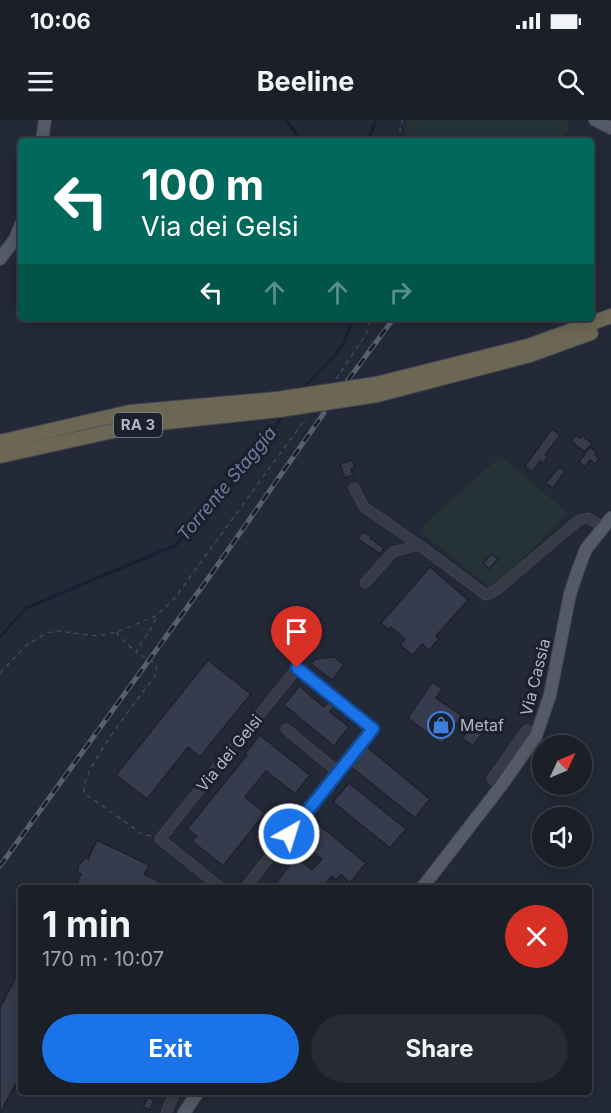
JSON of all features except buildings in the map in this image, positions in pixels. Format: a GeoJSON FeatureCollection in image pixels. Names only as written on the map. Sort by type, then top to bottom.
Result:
{"type":"FeatureCollection","features":[{"type":"Feature","properties":{"kind":"highway","name":"RA 3"},"geometry":{"type":"LineString","coordinates":[[377,390],[528,346],[611,316]]}},
{"type":"Feature","properties":{"kind":"highway","name":"RA 3"},"geometry":{"type":"LineString","coordinates":[[0,456],[140,425],[377,390],[530,356],[611,325]]}},
{"type":"Feature","properties":{"kind":"highway","name":"RA 3"},"geometry":{"type":"LineString","coordinates":[[0,442],[130,412],[278,405]]}},
{"type":"Feature","properties":{"kind":"main road"},"geometry":{"type":"LineString","coordinates":[[42,138],[45,120]]}},
{"type":"Feature","properties":{"kind":"main road"},"geometry":{"type":"LineString","coordinates":[[595,120],[611,128]]}},
{"type":"Feature","properties":{"kind":"main road"},"geometry":{"type":"LineString","coordinates":[[0,259],[18,232]]}},
{"type":"Feature","properties":{"kind":"main road","name":"Via Cassia"},"geometry":{"type":"LineString","coordinates":[[424,885],[501,786],[536,736],[550,695],[573,584],[585,552],[607,522]]}},
{"type":"Feature","properties":{"kind":"main road"},"geometry":{"type":"LineString","coordinates":[[184,1113],[196,1095]]}},
{"type":"Feature","properties":{"kind":"street"},"geometry":{"type":"LineString","coordinates":[[354,488],[364,507],[486,596],[495,591],[579,520],[588,518],[607,522]]}},
{"type":"Feature","properties":{"kind":"street"},"geometry":{"type":"LineString","coordinates":[[364,583],[393,552],[419,545]]}},
{"type":"Feature","properties":{"kind":"street","name":"Via dei Gelsi"},"geometry":{"type":"LineString","coordinates":[[160,839],[297,668],[373,729],[247,885]]}},
{"type":"Feature","properties":{"kind":"street","name":"Via dei Gelsi"},"geometry":{"type":"LineString","coordinates":[[286,729],[338,772]]}},
{"type":"Feature","properties":{"kind":"street"},"geometry":{"type":"LineString","coordinates":[[160,839],[217,885]]}},
{"type":"Feature","properties":{"kind":"street"},"geometry":{"type":"LineString","coordinates":[[165,1113],[174,1095]]}},
{"type":"Feature","properties":{"kind":"path"},"geometry":{"type":"LineString","coordinates":[[399,138],[402,120]]}},
{"type":"Feature","properties":{"kind":"path"},"geometry":{"type":"LineString","coordinates":[[333,383],[366,334],[370,321]]}},
{"type":"Feature","properties":{"kind":"path"},"geometry":{"type":"LineString","coordinates":[[0,673],[27,645],[46,633],[57,631],[98,636],[117,632],[156,616],[174,599],[308,415]]}},
{"type":"Feature","properties":{"kind":"path"},"geometry":{"type":"LineString","coordinates":[[136,652],[140,642],[154,624],[156,616]]}},
{"type":"Feature","properties":{"kind":"path"},"geometry":{"type":"LineString","coordinates":[[117,632],[118,636],[136,652],[154,663],[157,669],[155,676],[106,743],[82,786],[84,793],[142,834],[160,839]]}},
{"type":"Feature","properties":{"kind":"shaded area"},"geometry":{"type":"Polygon","coordinates":[[[407,120],[568,120],[569,128],[564,138],[404,138],[407,120]]]}},
{"type":"Feature","properties":{"kind":"shaded area"},"geometry":{"type":"Polygon","coordinates":[[[501,456],[568,513],[492,590],[420,531],[433,516],[501,456]]]}},
{"type":"Feature","properties":{"kind":"waterway"},"geometry":{"type":"LineString","coordinates":[[286,120],[300,138]]}},
{"type":"Feature","properties":{"kind":"waterway","name":"Torrente Staggia"},"geometry":{"type":"LineString","coordinates":[[369,138],[376,120]]}},
{"type":"Feature","properties":{"kind":"waterway","name":"Torrente Staggia"},"geometry":{"type":"LineString","coordinates":[[302,391],[338,351],[349,331],[351,321]]}},
{"type":"Feature","properties":{"kind":"waterway","name":"Torrente Staggia"},"geometry":{"type":"LineString","coordinates":[[0,637],[26,608],[176,545],[244,469],[285,413]]}},
{"type":"Feature","properties":{"kind":"railway"},"geometry":{"type":"LineString","coordinates":[[348,380],[392,321]]}},
{"type":"Feature","properties":{"kind":"railway"},"geometry":{"type":"LineString","coordinates":[[0,866],[212,573],[324,413]]}},
{"type":"Feature","properties":{"kind":"place","name":"Metaf"},"geometry":{"type":"Point","coordinates":[441,725]}},
{"type":"Feature","properties":{"kind":"route"},"geometry":{"type":"LineString","coordinates":[[289,834],[373,729],[297,668]]}}]}
